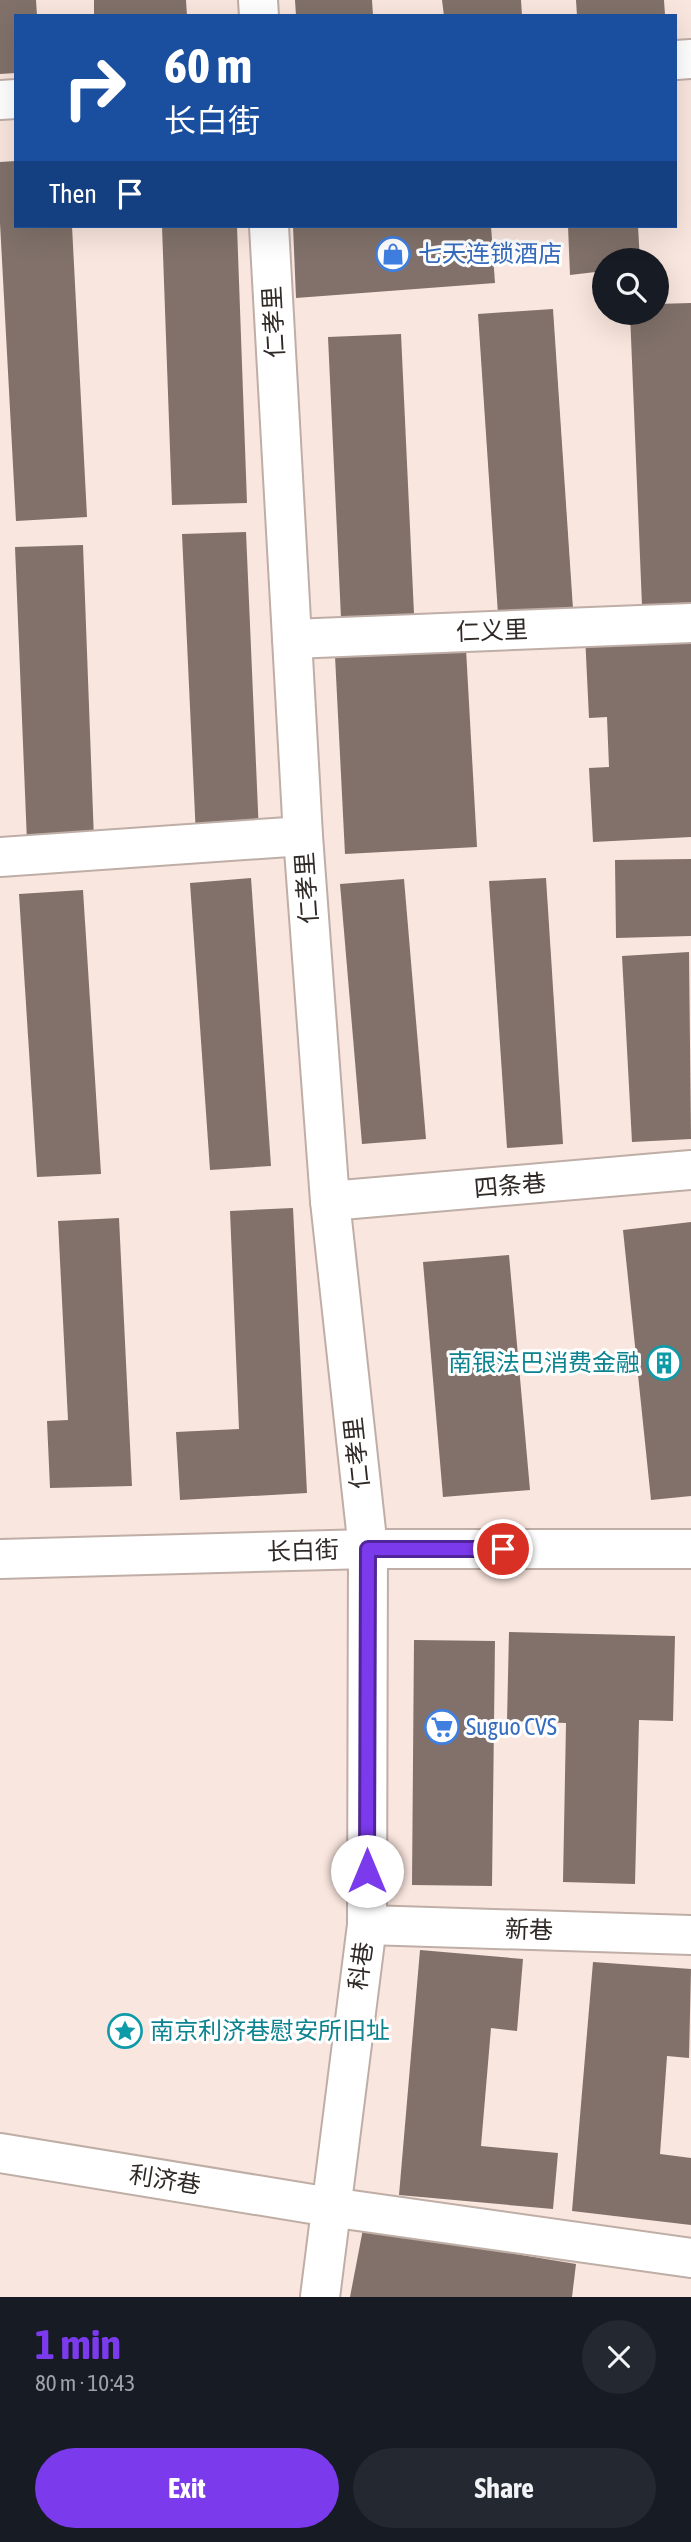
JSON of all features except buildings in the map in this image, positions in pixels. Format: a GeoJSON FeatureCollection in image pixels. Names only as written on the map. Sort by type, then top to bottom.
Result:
{"type":"FeatureCollection","features":[{"type":"Feature","properties":{"kind":"street","name":"仁孝里"},"geometry":{"type":"LineString","coordinates":[[269,228],[303,836],[330,1201],[368,1549]]}},
{"type":"Feature","properties":{"kind":"street","name":"仁义里"},"geometry":{"type":"LineString","coordinates":[[292,639],[691,623]]}},
{"type":"Feature","properties":{"kind":"street"},"geometry":{"type":"LineString","coordinates":[[0,857],[303,836]]}},
{"type":"Feature","properties":{"kind":"street","name":"四条巷"},"geometry":{"type":"LineString","coordinates":[[330,1201],[691,1171]]}},
{"type":"Feature","properties":{"kind":"street","name":"长白街"},"geometry":{"type":"LineString","coordinates":[[0,1559],[368,1549],[691,1549]]}},
{"type":"Feature","properties":{"kind":"street","name":"科巷"},"geometry":{"type":"LineString","coordinates":[[320,2297],[367,1925],[368,1549]]}},
{"type":"Feature","properties":{"kind":"street","name":"新巷"},"geometry":{"type":"LineString","coordinates":[[367,1925],[691,1935]]}},
{"type":"Feature","properties":{"kind":"street","name":"利济巷"},"geometry":{"type":"LineString","coordinates":[[0,2153],[330,2207],[691,2258]]}},
{"type":"Feature","properties":{"kind":"place","name":"七天连锁酒店"},"geometry":{"type":"Point","coordinates":[393,254]}},
{"type":"Feature","properties":{"kind":"place","name":"南银法巴消费金融"},"geometry":{"type":"Point","coordinates":[664,1363]}},
{"type":"Feature","properties":{"kind":"place","name":"Suguo CVS"},"geometry":{"type":"Point","coordinates":[442,1727]}},
{"type":"Feature","properties":{"kind":"place","name":"南京利济巷慰安所旧址"},"geometry":{"type":"Point","coordinates":[125,2031]}},
{"type":"Feature","properties":{"kind":"route"},"geometry":{"type":"LineString","coordinates":[[367,1871],[368,1549],[503,1549]]}}]}
